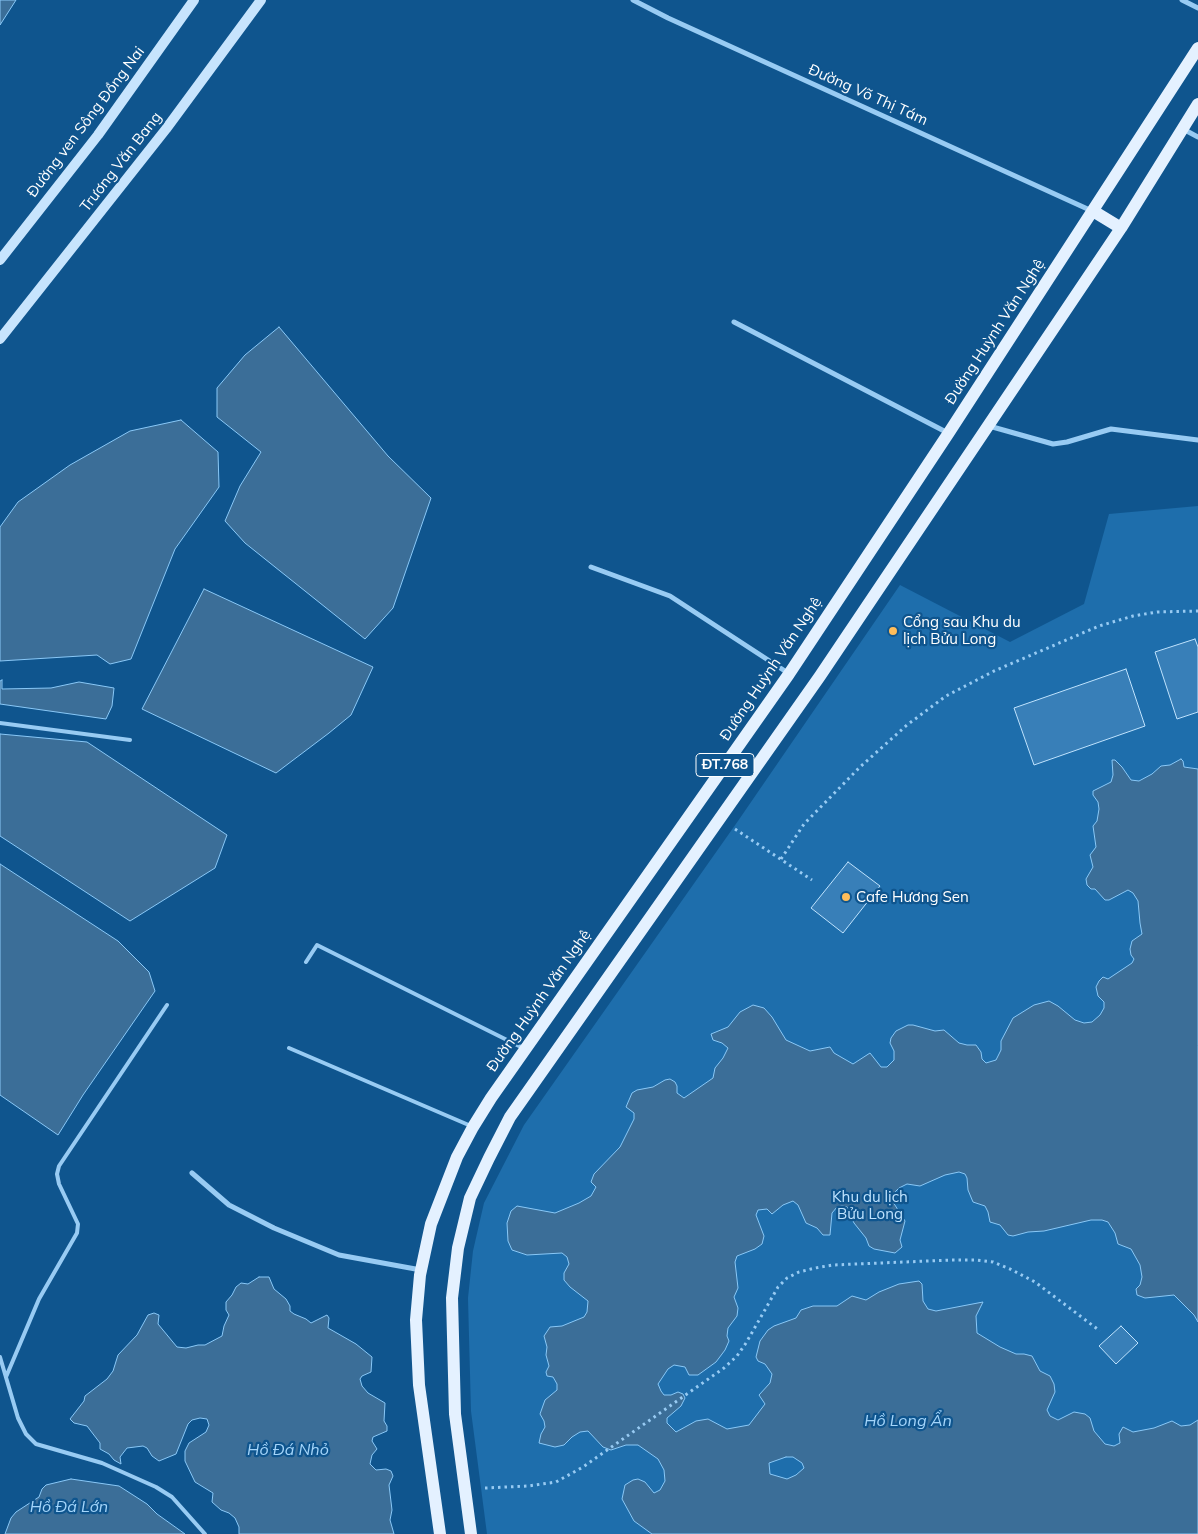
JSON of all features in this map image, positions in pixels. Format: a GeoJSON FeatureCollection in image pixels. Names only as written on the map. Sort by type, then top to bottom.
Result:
{"type":"FeatureCollection","features":[{"type":"Feature","properties":{"kind":"main road","name":"Đường ven Sông Đồng Nai"},"geometry":{"type":"LineString","coordinates":[[0,260],[98,135],[194,0]]}},
{"type":"Feature","properties":{"kind":"main road","name":"Trương Văn Bang"},"geometry":{"type":"LineString","coordinates":[[0,339],[166,129],[261,0]]}},
{"type":"Feature","properties":{"kind":"main road","name":"Đường Huỳnh Văn Nghệ"},"geometry":{"type":"LineString","coordinates":[[440,1534],[419,1386],[416,1320],[422,1270],[431,1224],[458,1157],[473,1126],[789,674],[948,434],[1198,48]]}},
{"type":"Feature","properties":{"kind":"main road","name":"ĐT.768"},"geometry":{"type":"LineString","coordinates":[[471,1534],[455,1414],[452,1298],[458,1248],[470,1198],[510,1117],[820,676],[1121,228],[1198,104]]}},
{"type":"Feature","properties":{"kind":"main road"},"geometry":{"type":"LineString","coordinates":[[1093,211],[1121,228]]}},
{"type":"Feature","properties":{"kind":"street","name":"Đường Võ Thị Tám"},"geometry":{"type":"LineString","coordinates":[[633,0],[668,18],[1093,211]]}},
{"type":"Feature","properties":{"kind":"street"},"geometry":{"type":"LineString","coordinates":[[1182,0],[1198,8]]}},
{"type":"Feature","properties":{"kind":"street"},"geometry":{"type":"LineString","coordinates":[[1182,129],[1198,137]]}},
{"type":"Feature","properties":{"kind":"street"},"geometry":{"type":"LineString","coordinates":[[734,322],[948,434]]}},
{"type":"Feature","properties":{"kind":"street"},"geometry":{"type":"LineString","coordinates":[[988,425],[1053,444],[1067,442],[1111,429],[1198,440]]}},
{"type":"Feature","properties":{"kind":"street"},"geometry":{"type":"LineString","coordinates":[[591,567],[670,596],[789,674]]}},
{"type":"Feature","properties":{"kind":"street"},"geometry":{"type":"LineString","coordinates":[[192,1173],[229,1205],[274,1228],[339,1255],[422,1270]]}},
{"type":"Feature","properties":{"kind":"lane"},"geometry":{"type":"LineString","coordinates":[[0,723],[130,740]]}},
{"type":"Feature","properties":{"kind":"lane"},"geometry":{"type":"LineString","coordinates":[[306,962],[317,946],[526,1049]]}},
{"type":"Feature","properties":{"kind":"lane"},"geometry":{"type":"LineString","coordinates":[[6,1377],[39,1299],[77,1233],[78,1224],[59,1184],[57,1174],[59,1166],[167,1005]]}},
{"type":"Feature","properties":{"kind":"lane"},"geometry":{"type":"LineString","coordinates":[[290,1048],[473,1126]]}},
{"type":"Feature","properties":{"kind":"lane"},"geometry":{"type":"LineString","coordinates":[[0,1357],[18,1418],[26,1434],[36,1444],[102,1463],[156,1487],[172,1497],[205,1534]]}},
{"type":"Feature","properties":{"kind":"path"},"geometry":{"type":"LineString","coordinates":[[781,859],[804,824],[860,767],[907,725],[946,696],[994,671],[1099,626],[1133,616],[1157,612],[1198,611]]}},
{"type":"Feature","properties":{"kind":"path"},"geometry":{"type":"LineString","coordinates":[[720,819],[812,880]]}},
{"type":"Feature","properties":{"kind":"path"},"geometry":{"type":"LineString","coordinates":[[465,1489],[528,1486],[556,1482],[597,1458],[724,1368],[737,1356],[746,1343],[778,1286],[787,1278],[799,1272],[833,1265],[968,1260],[993,1262],[1010,1268],[1035,1282],[1100,1331]]}},
{"type":"Feature","properties":{"kind":"green space","name":"Khu du lịch Bửu Long"},"geometry":{"type":"Polygon","coordinates":[[[1198,506],[1198,1534],[487,1534],[471,1411],[468,1298],[473,1251],[484,1203],[524,1125],[738,821],[900,585],[1010,642],[1084,604],[1109,514],[1198,506]]]}},
{"type":"Feature","properties":{"kind":"water"},"geometry":{"type":"Polygon","coordinates":[[[0,0],[16,0],[0,25],[0,0]]]}},
{"type":"Feature","properties":{"kind":"water"},"geometry":{"type":"Polygon","coordinates":[[[279,327],[388,456],[431,498],[393,608],[365,639],[245,543],[225,521],[240,486],[261,452],[217,417],[217,388],[245,355],[279,327]]]}},
{"type":"Feature","properties":{"kind":"water"},"geometry":{"type":"Polygon","coordinates":[[[181,420],[218,452],[219,487],[175,549],[131,659],[110,664],[97,655],[0,661],[0,527],[18,502],[70,465],[130,431],[181,420]]]}},
{"type":"Feature","properties":{"kind":"water"},"geometry":{"type":"Polygon","coordinates":[[[204,589],[373,667],[351,715],[276,773],[142,709],[204,589]]]}},
{"type":"Feature","properties":{"kind":"water"},"geometry":{"type":"Polygon","coordinates":[[[2,680],[2,689],[51,688],[79,682],[114,688],[112,706],[106,719],[0,704],[0,681],[2,680]]]}},
{"type":"Feature","properties":{"kind":"water"},"geometry":{"type":"Polygon","coordinates":[[[0,734],[87,742],[227,835],[215,868],[130,921],[0,836],[0,734]]]}},
{"type":"Feature","properties":{"kind":"water","name":"Hồ Long Ẩn"},"geometry":{"type":"Polygon","coordinates":[[[1181,759],[1184,767],[1198,769],[1198,1322],[1194,1315],[1174,1295],[1145,1298],[1137,1295],[1136,1289],[1140,1285],[1142,1277],[1140,1265],[1131,1249],[1118,1244],[1115,1233],[1108,1222],[1091,1220],[1044,1231],[1028,1232],[1013,1236],[1008,1235],[1000,1225],[990,1222],[985,1206],[973,1202],[968,1190],[967,1178],[965,1174],[959,1172],[945,1175],[920,1186],[907,1184],[899,1188],[892,1195],[893,1202],[905,1221],[900,1240],[902,1247],[895,1253],[874,1249],[869,1246],[866,1238],[854,1223],[847,1207],[837,1207],[832,1213],[830,1235],[823,1235],[817,1228],[806,1223],[798,1205],[793,1201],[783,1205],[772,1214],[767,1209],[758,1210],[756,1215],[764,1236],[762,1244],[737,1256],[735,1262],[738,1288],[734,1297],[738,1308],[737,1316],[728,1328],[727,1336],[729,1341],[725,1350],[716,1362],[698,1375],[689,1375],[685,1367],[674,1365],[668,1369],[658,1384],[664,1395],[678,1392],[683,1394],[685,1398],[681,1406],[667,1418],[667,1423],[676,1432],[696,1421],[708,1419],[727,1429],[749,1425],[765,1404],[759,1395],[770,1383],[772,1374],[765,1364],[758,1361],[756,1357],[760,1341],[768,1330],[796,1318],[801,1310],[813,1306],[837,1306],[852,1296],[866,1300],[879,1292],[899,1284],[919,1281],[922,1284],[923,1301],[928,1309],[936,1311],[983,1302],[976,1316],[977,1333],[1016,1354],[1032,1356],[1040,1371],[1050,1376],[1054,1384],[1055,1392],[1047,1410],[1050,1416],[1058,1420],[1074,1412],[1085,1414],[1090,1418],[1094,1431],[1105,1444],[1114,1446],[1120,1443],[1119,1434],[1123,1427],[1133,1432],[1154,1428],[1172,1421],[1181,1426],[1190,1425],[1198,1420],[1198,1534],[652,1534],[634,1521],[622,1499],[625,1485],[633,1480],[638,1479],[645,1482],[654,1493],[660,1490],[665,1481],[664,1470],[658,1459],[638,1445],[626,1445],[611,1450],[603,1447],[588,1431],[580,1432],[564,1445],[555,1447],[539,1443],[545,1427],[540,1414],[545,1400],[557,1390],[557,1384],[553,1377],[547,1376],[546,1372],[549,1366],[544,1336],[550,1327],[562,1326],[584,1317],[587,1312],[588,1301],[564,1280],[564,1273],[569,1264],[567,1257],[562,1253],[527,1255],[512,1250],[508,1241],[507,1223],[511,1211],[517,1206],[555,1213],[591,1196],[596,1187],[591,1182],[594,1174],[620,1147],[634,1119],[634,1113],[626,1107],[632,1093],[637,1090],[653,1087],[670,1079],[677,1086],[677,1093],[684,1098],[713,1078],[715,1068],[728,1048],[722,1043],[713,1040],[711,1034],[728,1027],[740,1012],[753,1005],[764,1008],[786,1040],[810,1051],[830,1047],[834,1053],[853,1064],[870,1053],[881,1067],[887,1067],[894,1060],[894,1051],[890,1043],[891,1038],[896,1031],[908,1025],[935,1031],[944,1030],[959,1043],[976,1045],[981,1052],[982,1059],[986,1063],[996,1060],[1001,1050],[1001,1041],[1013,1018],[1034,1005],[1049,1001],[1075,1020],[1084,1023],[1092,1022],[1100,1015],[1104,1008],[1104,1002],[1098,996],[1096,987],[1099,981],[1103,977],[1108,979],[1132,963],[1134,959],[1130,949],[1132,941],[1142,934],[1138,901],[1133,893],[1128,890],[1109,900],[1105,900],[1095,889],[1091,889],[1087,885],[1086,879],[1093,867],[1090,855],[1096,847],[1093,826],[1097,821],[1099,809],[1093,791],[1111,782],[1113,775],[1112,760],[1115,760],[1122,767],[1131,780],[1139,781],[1152,774],[1161,766],[1170,765],[1181,759]],[[786,1457],[769,1463],[770,1474],[787,1479],[796,1475],[804,1468],[802,1463],[793,1457],[786,1457]]]}},
{"type":"Feature","properties":{"kind":"water"},"geometry":{"type":"Polygon","coordinates":[[[0,864],[118,941],[149,972],[155,991],[83,1095],[58,1135],[0,1095],[0,864]]]}},
{"type":"Feature","properties":{"kind":"water","name":"Hồ Đá Nhỏ"},"geometry":{"type":"Polygon","coordinates":[[[259,1277],[269,1277],[274,1289],[286,1299],[290,1306],[290,1311],[294,1314],[311,1323],[327,1315],[329,1318],[328,1328],[356,1344],[372,1357],[371,1372],[360,1379],[362,1386],[368,1393],[385,1403],[384,1421],[387,1431],[373,1437],[372,1441],[377,1449],[372,1455],[370,1464],[376,1470],[386,1469],[391,1471],[393,1476],[389,1485],[392,1510],[390,1520],[394,1534],[239,1534],[239,1527],[235,1518],[212,1502],[213,1493],[195,1482],[185,1461],[185,1451],[189,1443],[206,1432],[209,1425],[207,1419],[192,1420],[188,1424],[176,1454],[159,1461],[143,1446],[127,1448],[120,1457],[121,1464],[100,1449],[100,1443],[87,1426],[74,1423],[70,1419],[84,1401],[85,1396],[107,1379],[113,1371],[118,1355],[137,1335],[148,1315],[154,1313],[159,1315],[158,1324],[177,1347],[186,1348],[205,1345],[222,1336],[229,1315],[226,1310],[226,1302],[236,1287],[241,1283],[248,1284],[259,1277]]]}},
{"type":"Feature","properties":{"kind":"water","name":"Hồ Đá Lớn"},"geometry":{"type":"Polygon","coordinates":[[[71,1479],[119,1486],[147,1504],[157,1514],[185,1534],[5,1534],[11,1518],[16,1512],[39,1497],[46,1485],[71,1479]]]}},
{"type":"Feature","properties":{"kind":"building"},"geometry":{"type":"Polygon","coordinates":[[[1195,639],[1198,647],[1198,712],[1177,719],[1155,652],[1195,639]]]}},
{"type":"Feature","properties":{"kind":"building"},"geometry":{"type":"Polygon","coordinates":[[[1126,669],[1145,726],[1034,765],[1014,708],[1126,669]]]}},
{"type":"Feature","properties":{"kind":"building","name":"Cafe Hương Sen"},"geometry":{"type":"Polygon","coordinates":[[[848,862],[880,886],[843,933],[811,908],[848,862]]]}},
{"type":"Feature","properties":{"kind":"building"},"geometry":{"type":"Polygon","coordinates":[[[1121,1326],[1138,1343],[1116,1364],[1099,1346],[1121,1326]]]}},
{"type":"Feature","properties":{"kind":"place","name":"Cổng sau Khu du lịch Bửu Long"},"geometry":{"type":"Point","coordinates":[893,631]}},
{"type":"Feature","properties":{"kind":"place","name":"Cafe Hương Sen"},"geometry":{"type":"Point","coordinates":[846,897]}}]}
